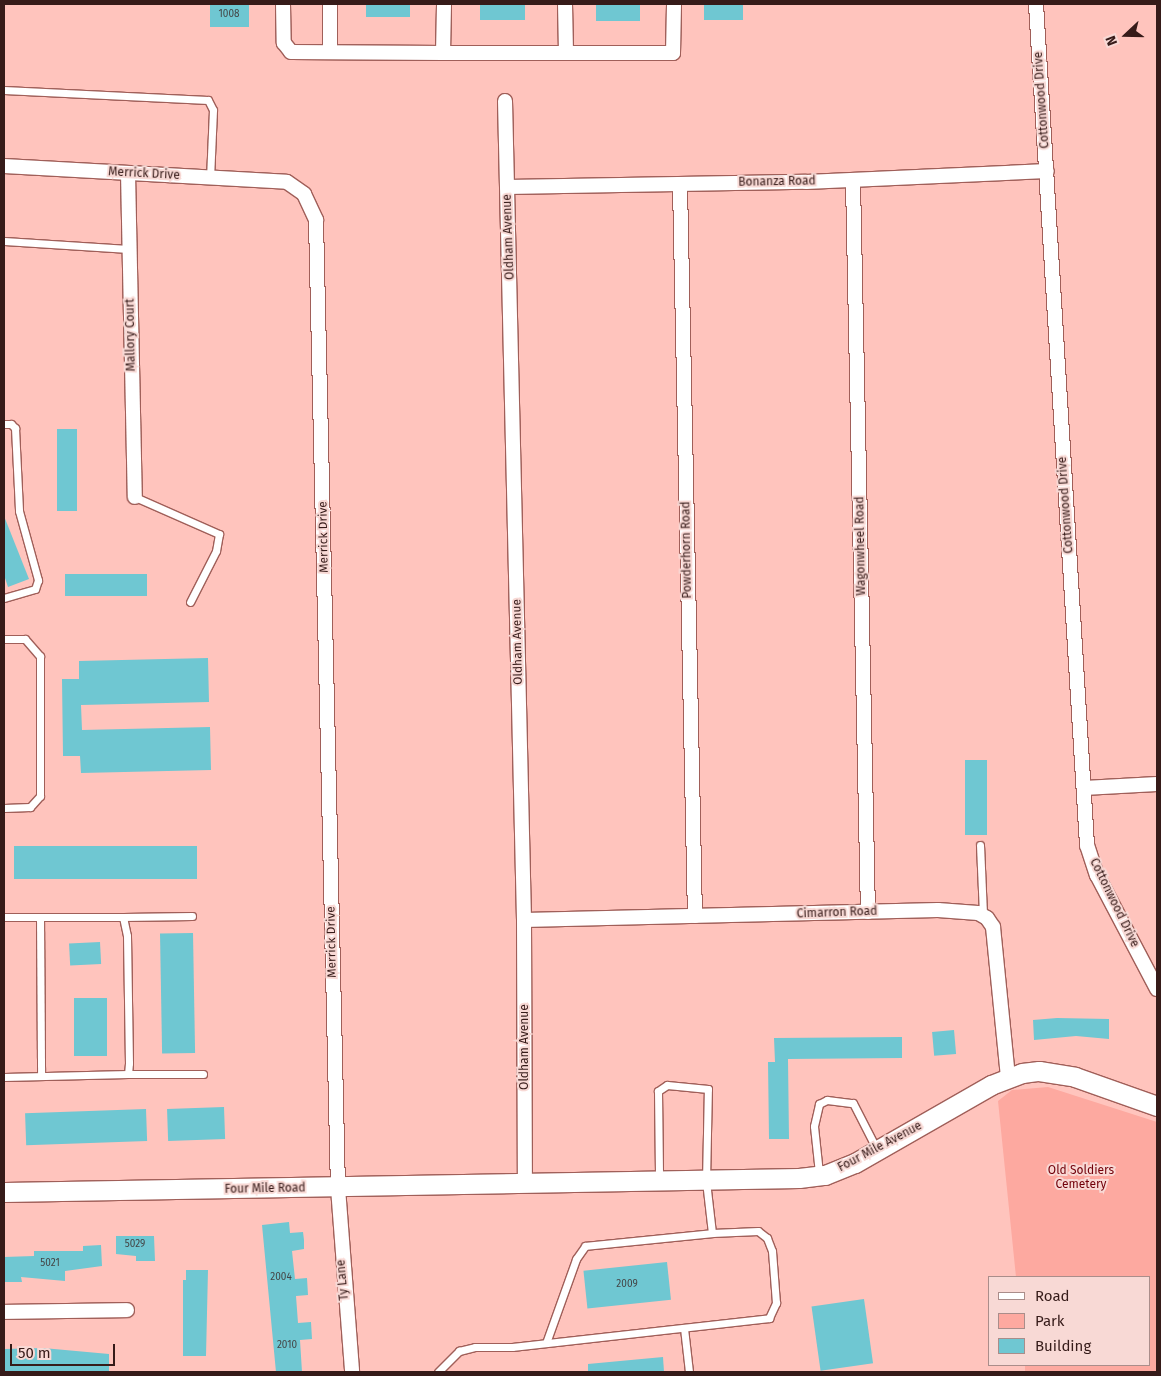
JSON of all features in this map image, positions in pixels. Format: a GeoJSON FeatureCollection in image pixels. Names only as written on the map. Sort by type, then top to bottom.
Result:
{"type":"FeatureCollection","features":[{"type":"Feature","properties":{"kind":"street"},"geometry":{"type":"LineString","coordinates":[[283,4],[286,49],[291,52],[444,53],[674,53],[674,4]]}},
{"type":"Feature","properties":{"kind":"street"},"geometry":{"type":"LineString","coordinates":[[330,4],[330,52]]}},
{"type":"Feature","properties":{"kind":"street"},"geometry":{"type":"LineString","coordinates":[[444,4],[444,53]]}},
{"type":"Feature","properties":{"kind":"street"},"geometry":{"type":"LineString","coordinates":[[565,4],[566,53]]}},
{"type":"Feature","properties":{"kind":"street","name":"Cottonwood Drive"},"geometry":{"type":"LineString","coordinates":[[1036,4],[1084,788],[1091,860],[1157,989]]}},
{"type":"Feature","properties":{"kind":"street","name":"Oldham Avenue"},"geometry":{"type":"LineString","coordinates":[[505,101],[524,920],[525,1184]]}},
{"type":"Feature","properties":{"kind":"street","name":"Merrick Drive"},"geometry":{"type":"LineString","coordinates":[[4,166],[287,182],[304,194],[311,206],[317,228],[338,1188]]}},
{"type":"Feature","properties":{"kind":"street","name":"Bonanza Road"},"geometry":{"type":"LineString","coordinates":[[507,187],[852,180],[1047,171]]}},
{"type":"Feature","properties":{"kind":"street","name":"Mallory Court"},"geometry":{"type":"LineString","coordinates":[[128,173],[135,496]]}},
{"type":"Feature","properties":{"kind":"street","name":"Wagonwheel Road"},"geometry":{"type":"LineString","coordinates":[[852,180],[868,912]]}},
{"type":"Feature","properties":{"kind":"street","name":"Powderhorn Road"},"geometry":{"type":"LineString","coordinates":[[680,184],[695,916]]}},
{"type":"Feature","properties":{"kind":"street"},"geometry":{"type":"LineString","coordinates":[[1084,788],[1157,784]]}},
{"type":"Feature","properties":{"kind":"street","name":"Cimarron Road"},"geometry":{"type":"LineString","coordinates":[[524,920],[967,911],[983,916]]}},
{"type":"Feature","properties":{"kind":"street"},"geometry":{"type":"LineString","coordinates":[[983,916],[993,927],[995,937],[1008,1078]]}},
{"type":"Feature","properties":{"kind":"street","name":"Four Mile Avenue"},"geometry":{"type":"LineString","coordinates":[[525,1184],[706,1181],[820,1175],[840,1170],[1008,1078],[1031,1072],[1057,1073],[1157,1106]]}},
{"type":"Feature","properties":{"kind":"street","name":"Four Mile Road"},"geometry":{"type":"LineString","coordinates":[[4,1192],[525,1184]]}},
{"type":"Feature","properties":{"kind":"street","name":"Ty Lane"},"geometry":{"type":"LineString","coordinates":[[338,1188],[352,1372]]}},
{"type":"Feature","properties":{"kind":"street"},"geometry":{"type":"LineString","coordinates":[[4,1312],[127,1310]]}},
{"type":"Feature","properties":{"kind":"lane"},"geometry":{"type":"LineString","coordinates":[[4,90],[208,100],[214,110],[210,178]]}},
{"type":"Feature","properties":{"kind":"lane"},"geometry":{"type":"LineString","coordinates":[[4,241],[129,249]]}},
{"type":"Feature","properties":{"kind":"lane"},"geometry":{"type":"LineString","coordinates":[[4,424],[11,424],[15,428],[19,511],[38,580],[35,589],[4,598]]}},
{"type":"Feature","properties":{"kind":"lane"},"geometry":{"type":"LineString","coordinates":[[135,496],[219,534],[216,551],[190,602]]}},
{"type":"Feature","properties":{"kind":"lane"},"geometry":{"type":"LineString","coordinates":[[4,639],[25,639],[40,656],[40,796],[30,807],[4,808]]}},
{"type":"Feature","properties":{"kind":"lane"},"geometry":{"type":"LineString","coordinates":[[980,845],[983,916]]}},
{"type":"Feature","properties":{"kind":"lane"},"geometry":{"type":"LineString","coordinates":[[4,918],[192,916]]}},
{"type":"Feature","properties":{"kind":"lane"},"geometry":{"type":"LineString","coordinates":[[40,917],[41,1075]]}},
{"type":"Feature","properties":{"kind":"lane"},"geometry":{"type":"LineString","coordinates":[[123,917],[127,936],[128,1074]]}},
{"type":"Feature","properties":{"kind":"lane"},"geometry":{"type":"LineString","coordinates":[[4,1077],[203,1074]]}},
{"type":"Feature","properties":{"kind":"lane"},"geometry":{"type":"LineString","coordinates":[[659,1182],[658,1091],[667,1085],[708,1089],[706,1181],[712,1233]]}},
{"type":"Feature","properties":{"kind":"lane"},"geometry":{"type":"LineString","coordinates":[[820,1175],[814,1126],[819,1104],[827,1100],[853,1103],[878,1150]]}},
{"type":"Feature","properties":{"kind":"lane"},"geometry":{"type":"LineString","coordinates":[[438,1372],[459,1351],[475,1347],[546,1343],[769,1318],[776,1303],[772,1252],[767,1238],[758,1231],[712,1233],[584,1246],[576,1259],[546,1343]]}},
{"type":"Feature","properties":{"kind":"lane"},"geometry":{"type":"LineString","coordinates":[[684,1328],[689,1372]]}},
{"type":"Feature","properties":{"kind":"green space","name":"Old Soldiers Cemetery"},"geometry":{"type":"Polygon","coordinates":[[[1048,1087],[1157,1122],[1157,1372],[1025,1372],[1025,1366],[1151,1366],[1151,1276],[1016,1276],[998,1101],[1012,1090],[1048,1087]]]}},
{"type":"Feature","properties":{"kind":"building"},"geometry":{"type":"Polygon","coordinates":[[[210,4],[249,4],[249,27],[210,27],[210,4]]]}},
{"type":"Feature","properties":{"kind":"building"},"geometry":{"type":"Polygon","coordinates":[[[366,4],[410,4],[410,17],[366,17],[366,4]]]}},
{"type":"Feature","properties":{"kind":"building"},"geometry":{"type":"Polygon","coordinates":[[[480,4],[525,4],[525,20],[480,20],[480,4]]]}},
{"type":"Feature","properties":{"kind":"building"},"geometry":{"type":"Polygon","coordinates":[[[596,4],[640,4],[640,21],[596,21],[596,4]]]}},
{"type":"Feature","properties":{"kind":"building"},"geometry":{"type":"Polygon","coordinates":[[[704,4],[743,4],[743,20],[704,20],[704,4]]]}},
{"type":"Feature","properties":{"kind":"building"},"geometry":{"type":"Polygon","coordinates":[[[57,429],[77,429],[77,511],[57,511],[57,429]]]}},
{"type":"Feature","properties":{"kind":"building"},"geometry":{"type":"Polygon","coordinates":[[[4,516],[29,579],[8,587],[4,575],[4,516]]]}},
{"type":"Feature","properties":{"kind":"building"},"geometry":{"type":"Polygon","coordinates":[[[65,574],[147,574],[147,596],[65,596],[65,574]]]}},
{"type":"Feature","properties":{"kind":"building"},"geometry":{"type":"Polygon","coordinates":[[[208,658],[209,702],[81,705],[82,730],[210,727],[211,770],[81,773],[80,756],[63,756],[62,679],[79,679],[79,661],[208,658]]]}},
{"type":"Feature","properties":{"kind":"building"},"geometry":{"type":"Polygon","coordinates":[[[965,760],[987,760],[987,835],[965,835],[965,760]]]}},
{"type":"Feature","properties":{"kind":"building"},"geometry":{"type":"Polygon","coordinates":[[[14,846],[197,846],[197,879],[14,879],[14,846]]]}},
{"type":"Feature","properties":{"kind":"building"},"geometry":{"type":"Polygon","coordinates":[[[193,933],[195,1053],[162,1054],[160,934],[193,933]]]}},
{"type":"Feature","properties":{"kind":"building"},"geometry":{"type":"Polygon","coordinates":[[[100,942],[101,964],[70,966],[69,944],[100,942]]]}},
{"type":"Feature","properties":{"kind":"building"},"geometry":{"type":"Polygon","coordinates":[[[74,998],[107,998],[107,1056],[74,1056],[74,998]]]}},
{"type":"Feature","properties":{"kind":"building"},"geometry":{"type":"Polygon","coordinates":[[[1057,1018],[1109,1019],[1109,1039],[1076,1036],[1034,1040],[1033,1020],[1057,1018]]]}},
{"type":"Feature","properties":{"kind":"building"},"geometry":{"type":"Polygon","coordinates":[[[954,1030],[956,1054],[934,1056],[932,1032],[954,1030]]]}},
{"type":"Feature","properties":{"kind":"building"},"geometry":{"type":"Polygon","coordinates":[[[902,1037],[902,1058],[788,1059],[789,1139],[769,1139],[768,1062],[775,1062],[774,1038],[902,1037]]]}},
{"type":"Feature","properties":{"kind":"building"},"geometry":{"type":"Polygon","coordinates":[[[224,1107],[225,1139],[168,1141],[167,1109],[224,1107]]]}},
{"type":"Feature","properties":{"kind":"building"},"geometry":{"type":"Polygon","coordinates":[[[146,1109],[147,1141],[26,1145],[25,1113],[146,1109]]]}},
{"type":"Feature","properties":{"kind":"building"},"geometry":{"type":"Polygon","coordinates":[[[289,1222],[290,1233],[303,1232],[304,1249],[292,1251],[295,1279],[307,1278],[308,1295],[296,1296],[298,1323],[311,1322],[312,1339],[300,1340],[302,1372],[276,1372],[262,1225],[289,1222]]]}},
{"type":"Feature","properties":{"kind":"building"},"geometry":{"type":"Polygon","coordinates":[[[116,1236],[154,1236],[155,1261],[136,1261],[136,1256],[116,1254],[116,1236]]]}},
{"type":"Feature","properties":{"kind":"building"},"geometry":{"type":"Polygon","coordinates":[[[101,1245],[102,1266],[65,1271],[65,1281],[21,1277],[22,1282],[5,1282],[4,1257],[34,1256],[34,1251],[83,1251],[83,1246],[101,1245]]]}},
{"type":"Feature","properties":{"kind":"building"},"geometry":{"type":"Polygon","coordinates":[[[667,1262],[671,1300],[587,1309],[583,1271],[667,1262]]]}},
{"type":"Feature","properties":{"kind":"building"},"geometry":{"type":"Polygon","coordinates":[[[186,1270],[208,1270],[206,1356],[183,1356],[183,1280],[186,1280],[186,1270]]]}},
{"type":"Feature","properties":{"kind":"building"},"geometry":{"type":"Polygon","coordinates":[[[864,1299],[873,1363],[821,1371],[812,1306],[864,1299]]]}},
{"type":"Feature","properties":{"kind":"building"},"geometry":{"type":"Polygon","coordinates":[[[43,1348],[109,1354],[109,1372],[4,1372],[4,1349],[43,1348]]]}},
{"type":"Feature","properties":{"kind":"building"},"geometry":{"type":"Polygon","coordinates":[[[663,1357],[664,1372],[588,1372],[588,1364],[663,1357]]]}}]}
